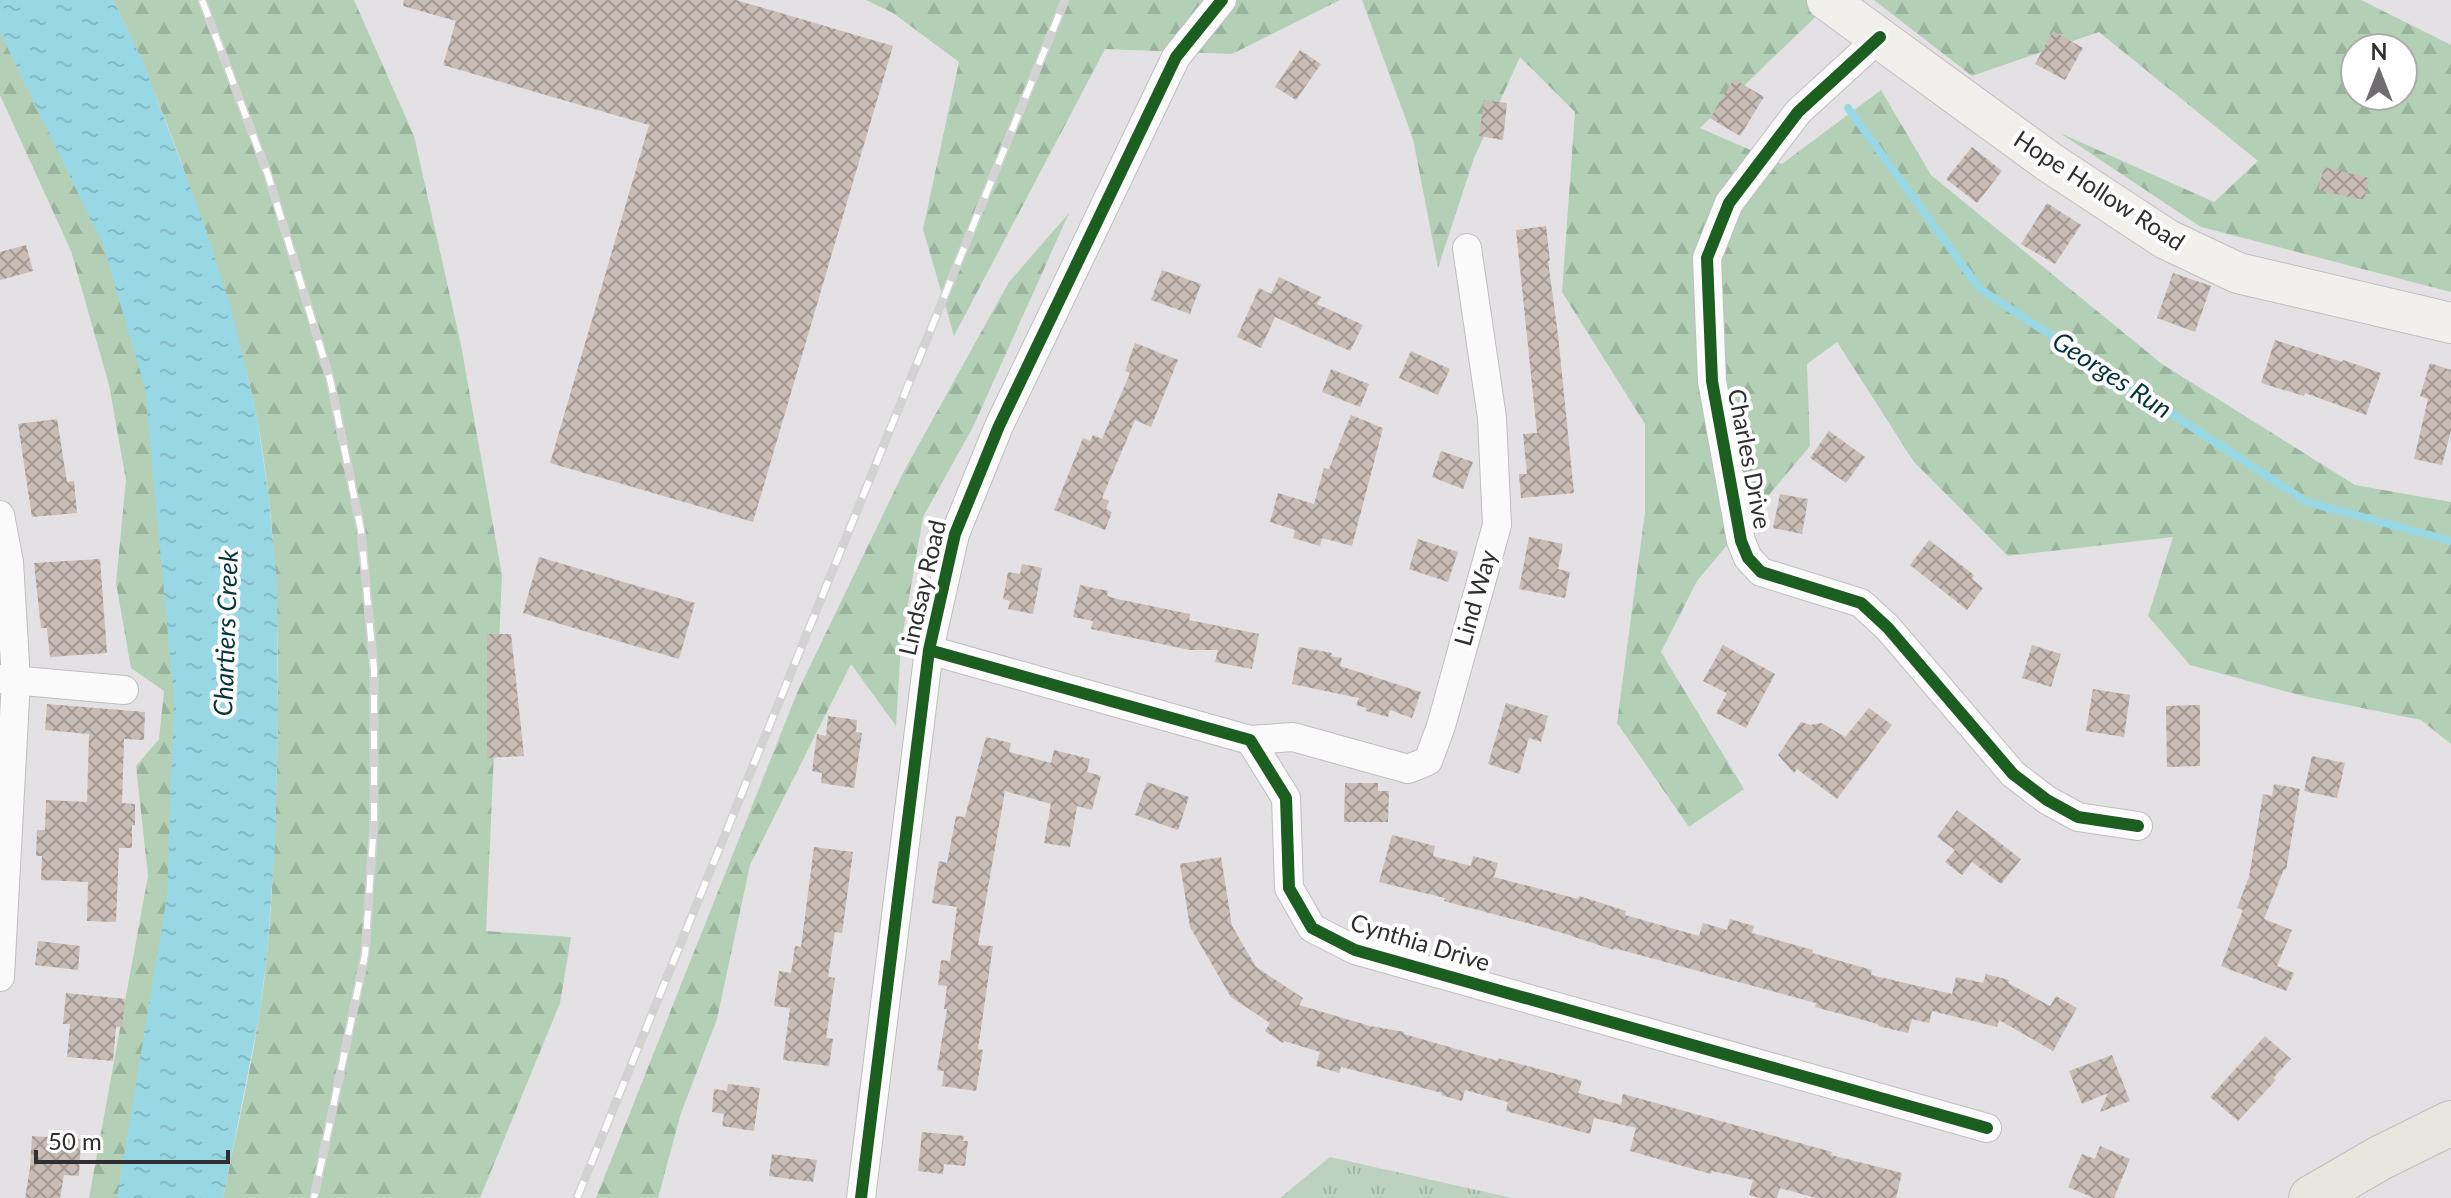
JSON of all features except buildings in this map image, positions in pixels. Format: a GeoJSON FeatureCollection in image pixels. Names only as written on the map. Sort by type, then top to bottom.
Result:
{"type":"FeatureCollection","features":[{"type":"Feature","properties":{"kind":"main road","name":"Hope Hollow Road"},"geometry":{"type":"LineString","coordinates":[[1827,0],[2049,162],[2166,239],[2238,273],[2451,323]]}},
{"type":"Feature","properties":{"kind":"main road"},"geometry":{"type":"LineString","coordinates":[[2311,1198],[2380,1158],[2451,1123]]}},
{"type":"Feature","properties":{"kind":"street","name":"Lindsay Road"},"geometry":{"type":"LineString","coordinates":[[861,1198],[929,650],[955,534],[999,426],[1176,57],[1222,0]]}},
{"type":"Feature","properties":{"kind":"street","name":"Charles Drive"},"geometry":{"type":"LineString","coordinates":[[1880,37],[1798,112],[1729,203],[1707,258],[1712,381],[1741,541],[1748,558],[1761,572],[1861,603],[1888,628],[2013,774],[2047,800],[2078,817],[2138,826]]}},
{"type":"Feature","properties":{"kind":"street","name":"Lind Way"},"geometry":{"type":"LineString","coordinates":[[1250,740],[1293,737],[1408,769],[1428,761],[1441,726],[1497,525],[1492,418],[1467,248]]}},
{"type":"Feature","properties":{"kind":"street"},"geometry":{"type":"LineString","coordinates":[[0,515],[9,562],[0,977]]}},
{"type":"Feature","properties":{"kind":"street"},"geometry":{"type":"LineString","coordinates":[[929,650],[1250,740]]}},
{"type":"Feature","properties":{"kind":"street"},"geometry":{"type":"LineString","coordinates":[[8,680],[124,690]]}},
{"type":"Feature","properties":{"kind":"street","name":"Cynthia Drive"},"geometry":{"type":"LineString","coordinates":[[1250,740],[1286,798],[1289,888],[1312,928],[1355,950],[1987,1128]]}},
{"type":"Feature","properties":{"kind":"green space"},"geometry":{"type":"Polygon","coordinates":[[[0,0],[127,260],[178,516],[193,771],[124,1198],[89,1198],[148,876],[136,766],[159,739],[164,691],[131,668],[116,583],[126,480],[109,385],[71,251],[0,95],[0,0]]]}},
{"type":"Feature","properties":{"kind":"green space"},"geometry":{"type":"Polygon","coordinates":[[[113,0],[354,0],[414,136],[461,345],[502,575],[486,931],[571,937],[560,1003],[480,1198],[223,1198],[254,1047],[269,931],[278,720],[277,632],[269,500],[248,377],[193,196],[164,117],[113,0]]]}},
{"type":"Feature","properties":{"kind":"green space"},"geometry":{"type":"Polygon","coordinates":[[[866,0],[1340,0],[1232,54],[1105,49],[954,336],[923,229],[959,62],[893,13],[866,0]]]}},
{"type":"Feature","properties":{"kind":"green space"},"geometry":{"type":"Polygon","coordinates":[[[1362,0],[1833,0],[1700,128],[1782,164],[1881,90],[1931,175],[2162,364],[2355,485],[2451,502],[2451,744],[2421,720],[2303,696],[2190,665],[2148,616],[2173,537],[2008,556],[1914,462],[1837,342],[1807,364],[1810,446],[1697,581],[1661,652],[1744,789],[1689,827],[1617,723],[1645,512],[1645,424],[1562,292],[1575,112],[1520,57],[1474,158],[1438,268],[1413,139],[1362,0]]]}},
{"type":"Feature","properties":{"kind":"green space"},"geometry":{"type":"Polygon","coordinates":[[[1874,0],[2361,0],[2451,45],[2451,292],[2201,227],[2060,133],[2214,202],[2258,161],[2099,32],[1972,76],[1874,0]]]}},
{"type":"Feature","properties":{"kind":"green space"},"geometry":{"type":"Polygon","coordinates":[[[1069,213],[973,427],[923,517],[901,644],[896,726],[851,664],[750,865],[717,1019],[681,1113],[658,1198],[596,1198],[797,693],[904,471],[1009,282],[1069,213]]]}},
{"type":"Feature","properties":{"kind":"green space"},"geometry":{"type":"Polygon","coordinates":[[[1330,1157],[1512,1198],[1280,1198],[1330,1157]]]}},
{"type":"Feature","properties":{"kind":"water","name":"Chartiers Creek"},"geometry":{"type":"Polygon","coordinates":[[[0,0],[113,0],[143,62],[207,232],[231,309],[256,411],[277,583],[275,844],[259,1017],[223,1198],[117,1198],[167,896],[174,698],[145,388],[103,245],[0,32],[0,0]]]}},
{"type":"Feature","properties":{"kind":"waterway","name":"Georges Run"},"geometry":{"type":"LineString","coordinates":[[1848,108],[1980,289],[2307,502],[2451,541]]}},
{"type":"Feature","properties":{"kind":"railway"},"geometry":{"type":"LineString","coordinates":[[202,0],[268,175],[330,379],[361,530],[374,670],[374,822],[365,955],[314,1198]]}},
{"type":"Feature","properties":{"kind":"railway"},"geometry":{"type":"LineString","coordinates":[[577,1198],[1065,0]]}},
{"type":"Feature","properties":{"kind":"cycle path"},"geometry":{"type":"LineString","coordinates":[[861,1198],[929,650],[955,534],[999,426],[1176,57],[1222,0]]}},
{"type":"Feature","properties":{"kind":"cycle path"},"geometry":{"type":"LineString","coordinates":[[1880,37],[1798,112],[1729,203],[1707,258],[1712,381],[1741,541],[1748,558],[1761,572],[1861,603],[1888,628],[2013,774],[2047,800],[2078,817],[2138,826]]}},
{"type":"Feature","properties":{"kind":"cycle path"},"geometry":{"type":"LineString","coordinates":[[929,650],[1250,740],[1286,798],[1289,888],[1312,928],[1355,950],[1987,1128]]}}]}
